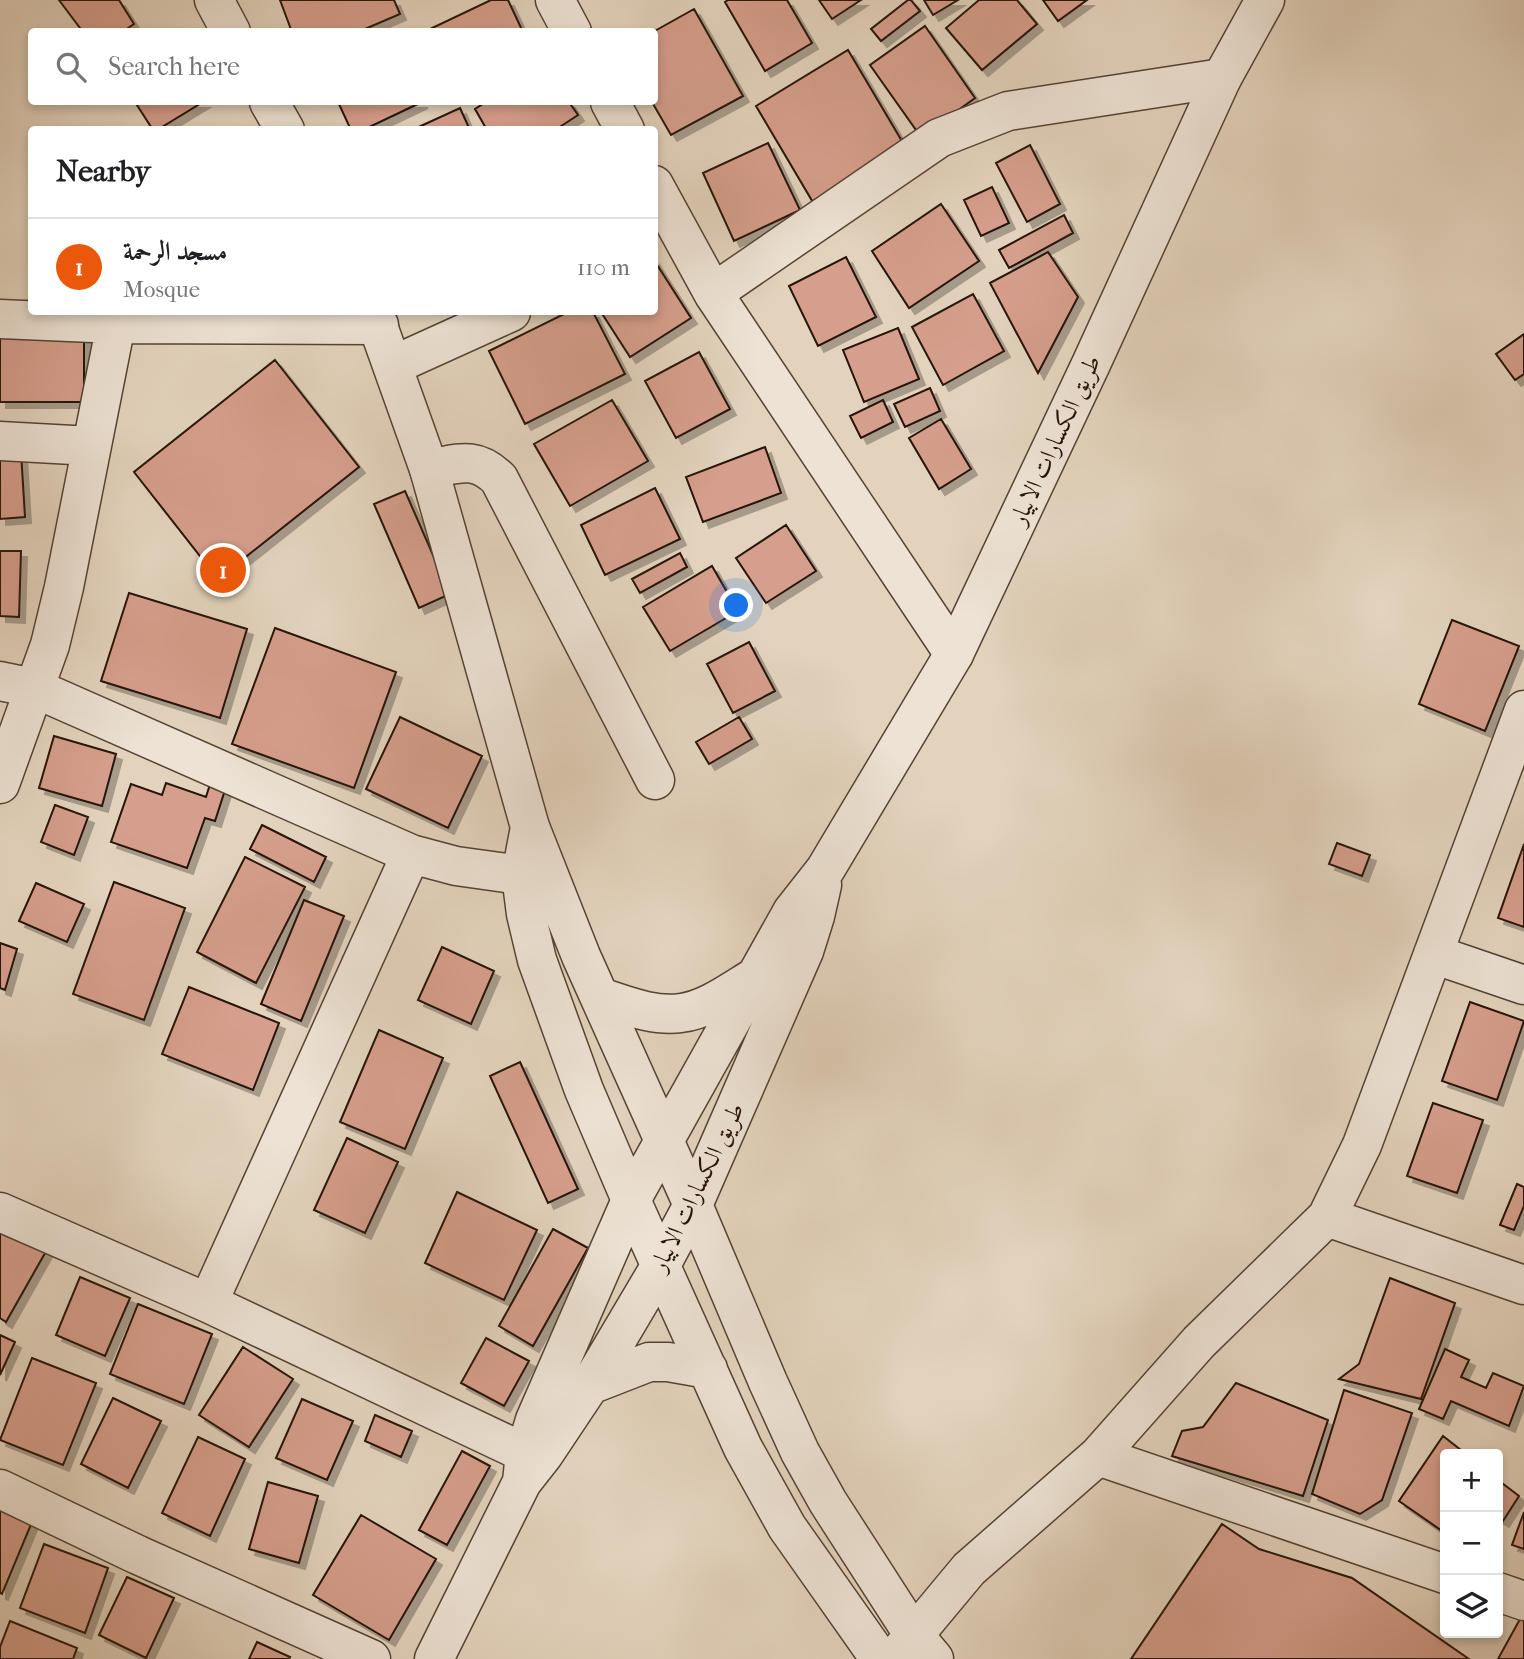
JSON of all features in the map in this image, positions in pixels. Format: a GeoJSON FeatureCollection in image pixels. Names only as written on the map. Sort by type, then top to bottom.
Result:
{"type":"FeatureCollection","features":[{"type":"Feature","properties":{"kind":"street"},"geometry":{"type":"LineString","coordinates":[[214,0],[229,28]]}},
{"type":"Feature","properties":{"kind":"street","name":"طريق الكسارات الابيار"},"geometry":{"type":"LineString","coordinates":[[434,1659],[523,1467],[535,1420],[631,1200],[792,912],[825,870],[954,654],[1222,78],[1265,0]]}},
{"type":"Feature","properties":{"kind":"street"},"geometry":{"type":"LineString","coordinates":[[713,293],[939,138],[1008,111],[1222,78]]}},
{"type":"Feature","properties":{"kind":"street"},"geometry":{"type":"LineString","coordinates":[[271,105],[283,126]]}},
{"type":"Feature","properties":{"kind":"street"},"geometry":{"type":"LineString","coordinates":[[612,105],[623,126]]}},
{"type":"Feature","properties":{"kind":"street"},"geometry":{"type":"LineString","coordinates":[[658,201],[668,240],[713,293],[954,654]]}},
{"type":"Feature","properties":{"kind":"street"},"geometry":{"type":"LineString","coordinates":[[394,365],[505,315]]}},
{"type":"Feature","properties":{"kind":"street"},"geometry":{"type":"LineString","coordinates":[[0,319],[116,324],[376,318],[429,468],[530,827],[581,956],[800,1452],[914,1651],[969,1569],[1098,1457],[1199,1342],[1327,1217],[1362,1145],[1524,710]]}},
{"type":"Feature","properties":{"kind":"street"},"geometry":{"type":"LineString","coordinates":[[0,784],[17,685],[50,645],[116,324]]}},
{"type":"Feature","properties":{"kind":"street"},"geometry":{"type":"LineString","coordinates":[[0,441],[90,446]]}},
{"type":"Feature","properties":{"kind":"street"},"geometry":{"type":"LineString","coordinates":[[429,468],[473,462],[489,469],[499,479],[655,780]]}},
{"type":"Feature","properties":{"kind":"street"},"geometry":{"type":"LineString","coordinates":[[17,685],[411,854],[456,866],[520,875]]}},
{"type":"Feature","properties":{"kind":"street"},"geometry":{"type":"LineString","coordinates":[[530,827],[520,875],[534,948],[562,1033],[631,1200],[743,1448],[788,1527],[880,1659]]}},
{"type":"Feature","properties":{"kind":"street"},"geometry":{"type":"LineString","coordinates":[[208,1303],[411,854]]}},
{"type":"Feature","properties":{"kind":"street","name":"طريق الكسارات الابيار"},"geometry":{"type":"LineString","coordinates":[[523,1467],[544,1454],[590,1385],[693,1205],[804,951],[825,870]]}},
{"type":"Feature","properties":{"kind":"street"},"geometry":{"type":"LineString","coordinates":[[1433,954],[1524,985]]}},
{"type":"Feature","properties":{"kind":"street"},"geometry":{"type":"LineString","coordinates":[[600,997],[643,1010],[681,1013],[697,1009],[757,976]]}},
{"type":"Feature","properties":{"kind":"street"},"geometry":{"type":"LineString","coordinates":[[0,1212],[208,1303],[523,1467]]}},
{"type":"Feature","properties":{"kind":"street"},"geometry":{"type":"LineString","coordinates":[[1327,1217],[1524,1285]]}},
{"type":"Feature","properties":{"kind":"street"},"geometry":{"type":"LineString","coordinates":[[590,1385],[649,1362],[668,1362],[708,1369]]}},
{"type":"Feature","properties":{"kind":"street"},"geometry":{"type":"LineString","coordinates":[[1098,1457],[1440,1572]]}},
{"type":"Feature","properties":{"kind":"street"},"geometry":{"type":"LineString","coordinates":[[0,1489],[138,1555],[371,1659]]}},
{"type":"Feature","properties":{"kind":"street"},"geometry":{"type":"LineString","coordinates":[[1503,1594],[1524,1601]]}},
{"type":"Feature","properties":{"kind":"building"},"geometry":{"type":"Polygon","coordinates":[[[59,0],[119,0],[134,24],[128,28],[80,28],[59,0]]]}},
{"type":"Feature","properties":{"kind":"building"},"geometry":{"type":"Polygon","coordinates":[[[280,0],[394,0],[400,14],[367,28],[290,28],[280,0]]]}},
{"type":"Feature","properties":{"kind":"building"},"geometry":{"type":"Polygon","coordinates":[[[491,0],[508,0],[521,28],[432,28],[491,0]]]}},
{"type":"Feature","properties":{"kind":"building"},"geometry":{"type":"Polygon","coordinates":[[[787,0],[812,43],[765,71],[725,2],[787,0]]]}},
{"type":"Feature","properties":{"kind":"building"},"geometry":{"type":"Polygon","coordinates":[[[819,0],[861,0],[832,19],[819,0]]]}},
{"type":"Feature","properties":{"kind":"building"},"geometry":{"type":"Polygon","coordinates":[[[908,0],[920,11],[881,41],[871,29],[908,0]]]}},
{"type":"Feature","properties":{"kind":"building"},"geometry":{"type":"Polygon","coordinates":[[[924,0],[958,0],[933,15],[924,0]]]}},
{"type":"Feature","properties":{"kind":"building"},"geometry":{"type":"Polygon","coordinates":[[[979,0],[1017,0],[1037,24],[982,70],[946,28],[979,0]]]}},
{"type":"Feature","properties":{"kind":"building"},"geometry":{"type":"Polygon","coordinates":[[[1043,0],[1087,0],[1058,21],[1043,0]]]}},
{"type":"Feature","properties":{"kind":"building"},"geometry":{"type":"Polygon","coordinates":[[[694,9],[743,96],[671,135],[654,105],[658,105],[658,29],[694,9]]]}},
{"type":"Feature","properties":{"kind":"building"},"geometry":{"type":"Polygon","coordinates":[[[925,26],[975,98],[921,137],[870,65],[925,26]]]}},
{"type":"Feature","properties":{"kind":"building"},"geometry":{"type":"Polygon","coordinates":[[[848,50],[906,148],[814,204],[756,106],[848,50]]]}},
{"type":"Feature","properties":{"kind":"building"},"geometry":{"type":"Polygon","coordinates":[[[137,105],[198,105],[164,126],[150,126],[137,105]]]}},
{"type":"Feature","properties":{"kind":"building"},"geometry":{"type":"Polygon","coordinates":[[[339,105],[416,105],[371,126],[349,126],[339,105]]]}},
{"type":"Feature","properties":{"kind":"building"},"geometry":{"type":"Polygon","coordinates":[[[481,105],[571,105],[578,115],[561,126],[485,126],[475,109],[481,105]]]}},
{"type":"Feature","properties":{"kind":"building"},"geometry":{"type":"Polygon","coordinates":[[[460,108],[468,126],[421,126],[460,108]]]}},
{"type":"Feature","properties":{"kind":"building"},"geometry":{"type":"Polygon","coordinates":[[[768,143],[800,210],[734,241],[703,173],[768,143]]]}},
{"type":"Feature","properties":{"kind":"building"},"geometry":{"type":"Polygon","coordinates":[[[1030,145],[1060,204],[1027,222],[996,163],[1030,145]]]}},
{"type":"Feature","properties":{"kind":"building"},"geometry":{"type":"Polygon","coordinates":[[[992,187],[1009,223],[981,236],[964,200],[992,187]]]}},
{"type":"Feature","properties":{"kind":"building"},"geometry":{"type":"Polygon","coordinates":[[[941,204],[979,261],[909,308],[872,251],[941,204]]]}},
{"type":"Feature","properties":{"kind":"building"},"geometry":{"type":"Polygon","coordinates":[[[1064,215],[1073,233],[1009,268],[999,250],[1064,215]]]}},
{"type":"Feature","properties":{"kind":"building"},"geometry":{"type":"Polygon","coordinates":[[[1048,252],[1078,297],[1038,373],[990,283],[1048,252]]]}},
{"type":"Feature","properties":{"kind":"building"},"geometry":{"type":"Polygon","coordinates":[[[846,257],[876,317],[818,346],[789,286],[846,257]]]}},
{"type":"Feature","properties":{"kind":"building"},"geometry":{"type":"Polygon","coordinates":[[[658,266],[691,318],[630,357],[603,315],[658,315],[658,266]]]}},
{"type":"Feature","properties":{"kind":"building"},"geometry":{"type":"Polygon","coordinates":[[[973,294],[1004,351],[943,385],[912,327],[973,294]]]}},
{"type":"Feature","properties":{"kind":"building"},"geometry":{"type":"Polygon","coordinates":[[[562,315],[595,315],[625,374],[525,424],[489,351],[562,315]]]}},
{"type":"Feature","properties":{"kind":"building"},"geometry":{"type":"Polygon","coordinates":[[[898,328],[919,379],[864,402],[843,350],[898,328]]]}},
{"type":"Feature","properties":{"kind":"building"},"geometry":{"type":"Polygon","coordinates":[[[1524,334],[1524,374],[1515,380],[1496,354],[1524,334]]]}},
{"type":"Feature","properties":{"kind":"building"},"geometry":{"type":"Polygon","coordinates":[[[0,338],[84,338],[84,402],[0,402],[0,338]]]}},
{"type":"Feature","properties":{"kind":"building"},"geometry":{"type":"Polygon","coordinates":[[[699,352],[730,409],[676,438],[645,381],[699,352]]]}},
{"type":"Feature","properties":{"kind":"building"},"geometry":{"type":"Polygon","coordinates":[[[275,360],[359,467],[218,579],[134,472],[275,360]]]}},
{"type":"Feature","properties":{"kind":"building"},"geometry":{"type":"Polygon","coordinates":[[[930,388],[940,411],[905,427],[894,404],[930,388]]]}},
{"type":"Feature","properties":{"kind":"building"},"geometry":{"type":"Polygon","coordinates":[[[612,400],[648,461],[570,506],[534,444],[612,400]]]}},
{"type":"Feature","properties":{"kind":"building"},"geometry":{"type":"Polygon","coordinates":[[[883,400],[893,422],[861,438],[850,416],[883,400]]]}},
{"type":"Feature","properties":{"kind":"building"},"geometry":{"type":"Polygon","coordinates":[[[941,419],[971,469],[939,489],[909,438],[941,419]]]}},
{"type":"Feature","properties":{"kind":"building"},"geometry":{"type":"Polygon","coordinates":[[[765,447],[781,493],[703,522],[686,477],[765,447]]]}},
{"type":"Feature","properties":{"kind":"building"},"geometry":{"type":"Polygon","coordinates":[[[21,452],[25,517],[0,519],[0,453],[21,452]]]}},
{"type":"Feature","properties":{"kind":"building"},"geometry":{"type":"Polygon","coordinates":[[[655,488],[680,539],[605,575],[581,525],[655,488]]]}},
{"type":"Feature","properties":{"kind":"building"},"geometry":{"type":"Polygon","coordinates":[[[405,491],[450,594],[419,608],[374,504],[405,491]]]}},
{"type":"Feature","properties":{"kind":"building"},"geometry":{"type":"Polygon","coordinates":[[[786,525],[816,571],[766,603],[736,558],[786,525]]]}},
{"type":"Feature","properties":{"kind":"building"},"geometry":{"type":"Polygon","coordinates":[[[0,551],[21,551],[19,617],[0,616],[0,551]]]}},
{"type":"Feature","properties":{"kind":"building"},"geometry":{"type":"Polygon","coordinates":[[[680,553],[687,567],[640,593],[632,579],[680,553]]]}},
{"type":"Feature","properties":{"kind":"building"},"geometry":{"type":"Polygon","coordinates":[[[712,566],[738,611],[670,651],[643,607],[712,566]]]}},
{"type":"Feature","properties":{"kind":"building"},"geometry":{"type":"Polygon","coordinates":[[[129,593],[247,629],[220,718],[101,681],[129,593]]]}},
{"type":"Feature","properties":{"kind":"building"},"geometry":{"type":"Polygon","coordinates":[[[1452,620],[1519,646],[1485,731],[1419,704],[1452,620]]]}},
{"type":"Feature","properties":{"kind":"building"},"geometry":{"type":"Polygon","coordinates":[[[275,628],[396,672],[354,788],[232,744],[275,628]]]}},
{"type":"Feature","properties":{"kind":"building"},"geometry":{"type":"Polygon","coordinates":[[[749,642],[775,691],[733,713],[707,664],[749,642]]]}},
{"type":"Feature","properties":{"kind":"building"},"geometry":{"type":"Polygon","coordinates":[[[400,717],[482,756],[448,828],[366,789],[400,717]]]}},
{"type":"Feature","properties":{"kind":"building"},"geometry":{"type":"Polygon","coordinates":[[[739,717],[752,739],[709,764],[696,742],[739,717]]]}},
{"type":"Feature","properties":{"kind":"building"},"geometry":{"type":"Polygon","coordinates":[[[54,736],[116,754],[102,806],[39,788],[54,736]]]}},
{"type":"Feature","properties":{"kind":"building"},"geometry":{"type":"Polygon","coordinates":[[[211,781],[226,787],[215,821],[205,818],[187,868],[111,842],[131,784],[162,795],[166,783],[206,797],[211,781]]]}},
{"type":"Feature","properties":{"kind":"building"},"geometry":{"type":"Polygon","coordinates":[[[55,805],[88,817],[74,855],[41,842],[55,805]]]}},
{"type":"Feature","properties":{"kind":"building"},"geometry":{"type":"Polygon","coordinates":[[[262,825],[326,857],[314,882],[250,849],[262,825]]]}},
{"type":"Feature","properties":{"kind":"building"},"geometry":{"type":"Polygon","coordinates":[[[1337,843],[1370,855],[1362,876],[1329,864],[1337,843]]]}},
{"type":"Feature","properties":{"kind":"building"},"geometry":{"type":"Polygon","coordinates":[[[1524,844],[1524,927],[1498,918],[1524,844]]]}},
{"type":"Feature","properties":{"kind":"building"},"geometry":{"type":"Polygon","coordinates":[[[245,857],[305,887],[256,983],[197,952],[245,857]]]}},
{"type":"Feature","properties":{"kind":"building"},"geometry":{"type":"Polygon","coordinates":[[[114,882],[185,908],[144,1020],[73,994],[114,882]]]}},
{"type":"Feature","properties":{"kind":"building"},"geometry":{"type":"Polygon","coordinates":[[[36,883],[84,904],[67,942],[19,921],[36,883]]]}},
{"type":"Feature","properties":{"kind":"building"},"geometry":{"type":"Polygon","coordinates":[[[304,900],[344,916],[301,1021],[261,1004],[304,900]]]}},
{"type":"Feature","properties":{"kind":"building"},"geometry":{"type":"Polygon","coordinates":[[[0,943],[17,949],[5,990],[0,988],[0,943]]]}},
{"type":"Feature","properties":{"kind":"building"},"geometry":{"type":"Polygon","coordinates":[[[442,947],[494,971],[471,1024],[418,1000],[442,947]]]}},
{"type":"Feature","properties":{"kind":"building"},"geometry":{"type":"Polygon","coordinates":[[[189,987],[279,1023],[253,1090],[162,1054],[189,987]]]}},
{"type":"Feature","properties":{"kind":"building"},"geometry":{"type":"Polygon","coordinates":[[[1470,1002],[1524,1021],[1497,1100],[1442,1081],[1470,1002]]]}},
{"type":"Feature","properties":{"kind":"building"},"geometry":{"type":"Polygon","coordinates":[[[379,1030],[443,1058],[405,1149],[340,1122],[379,1030]]]}},
{"type":"Feature","properties":{"kind":"building"},"geometry":{"type":"Polygon","coordinates":[[[520,1062],[578,1189],[548,1203],[490,1076],[520,1062]]]}},
{"type":"Feature","properties":{"kind":"building"},"geometry":{"type":"Polygon","coordinates":[[[1433,1103],[1483,1120],[1457,1193],[1407,1176],[1433,1103]]]}},
{"type":"Feature","properties":{"kind":"building"},"geometry":{"type":"Polygon","coordinates":[[[347,1138],[398,1162],[365,1233],[314,1210],[347,1138]]]}},
{"type":"Feature","properties":{"kind":"building"},"geometry":{"type":"Polygon","coordinates":[[[1517,1184],[1524,1187],[1524,1206],[1514,1230],[1500,1225],[1517,1184]]]}},
{"type":"Feature","properties":{"kind":"building"},"geometry":{"type":"Polygon","coordinates":[[[457,1192],[537,1230],[504,1300],[425,1263],[457,1192]]]}},
{"type":"Feature","properties":{"kind":"building"},"geometry":{"type":"Polygon","coordinates":[[[7,1222],[49,1246],[6,1322],[0,1318],[0,1235],[7,1222]]]}},
{"type":"Feature","properties":{"kind":"building"},"geometry":{"type":"Polygon","coordinates":[[[553,1229],[588,1248],[533,1346],[499,1326],[553,1229]]]}},
{"type":"Feature","properties":{"kind":"building"},"geometry":{"type":"Polygon","coordinates":[[[80,1277],[130,1298],[105,1356],[56,1335],[80,1277]]]}},
{"type":"Feature","properties":{"kind":"building"},"geometry":{"type":"Polygon","coordinates":[[[1390,1278],[1455,1303],[1421,1399],[1339,1379],[1359,1364],[1390,1278]]]}},
{"type":"Feature","properties":{"kind":"building"},"geometry":{"type":"Polygon","coordinates":[[[138,1304],[212,1334],[184,1404],[110,1374],[138,1304]]]}},
{"type":"Feature","properties":{"kind":"building"},"geometry":{"type":"Polygon","coordinates":[[[0,1335],[15,1342],[0,1375],[0,1335]]]}},
{"type":"Feature","properties":{"kind":"building"},"geometry":{"type":"Polygon","coordinates":[[[486,1338],[529,1361],[504,1406],[461,1383],[486,1338]]]}},
{"type":"Feature","properties":{"kind":"building"},"geometry":{"type":"Polygon","coordinates":[[[243,1347],[293,1379],[249,1447],[199,1415],[243,1347]]]}},
{"type":"Feature","properties":{"kind":"building"},"geometry":{"type":"Polygon","coordinates":[[[1445,1349],[1469,1360],[1461,1377],[1486,1388],[1493,1373],[1524,1386],[1509,1426],[1451,1401],[1443,1419],[1419,1409],[1445,1349]]]}},
{"type":"Feature","properties":{"kind":"building"},"geometry":{"type":"Polygon","coordinates":[[[32,1358],[96,1383],[63,1465],[0,1440],[32,1358]]]}},
{"type":"Feature","properties":{"kind":"building"},"geometry":{"type":"Polygon","coordinates":[[[1236,1383],[1328,1420],[1303,1496],[1172,1456],[1182,1431],[1203,1427],[1236,1383]]]}},
{"type":"Feature","properties":{"kind":"building"},"geometry":{"type":"Polygon","coordinates":[[[1344,1390],[1412,1413],[1382,1500],[1360,1514],[1312,1494],[1344,1390]]]}},
{"type":"Feature","properties":{"kind":"building"},"geometry":{"type":"Polygon","coordinates":[[[113,1398],[161,1421],[128,1488],[81,1464],[113,1398]]]}},
{"type":"Feature","properties":{"kind":"building"},"geometry":{"type":"Polygon","coordinates":[[[302,1399],[353,1421],[327,1480],[276,1458],[302,1399]]]}},
{"type":"Feature","properties":{"kind":"building"},"geometry":{"type":"Polygon","coordinates":[[[375,1415],[412,1431],[401,1457],[365,1441],[375,1415]]]}},
{"type":"Feature","properties":{"kind":"building"},"geometry":{"type":"Polygon","coordinates":[[[1443,1436],[1460,1449],[1440,1449],[1440,1530],[1399,1501],[1443,1436]]]}},
{"type":"Feature","properties":{"kind":"building"},"geometry":{"type":"Polygon","coordinates":[[[198,1437],[245,1459],[210,1536],[162,1513],[198,1437]]]}},
{"type":"Feature","properties":{"kind":"building"},"geometry":{"type":"Polygon","coordinates":[[[462,1451],[490,1466],[447,1545],[419,1530],[462,1451]]]}},
{"type":"Feature","properties":{"kind":"building"},"geometry":{"type":"Polygon","coordinates":[[[268,1482],[318,1496],[299,1563],[249,1549],[268,1482]]]}},
{"type":"Feature","properties":{"kind":"building"},"geometry":{"type":"Polygon","coordinates":[[[1503,1484],[1519,1496],[1503,1521],[1503,1484]]]}},
{"type":"Feature","properties":{"kind":"building"},"geometry":{"type":"Polygon","coordinates":[[[0,1509],[32,1522],[2,1594],[0,1593],[0,1509]]]}},
{"type":"Feature","properties":{"kind":"building"},"geometry":{"type":"Polygon","coordinates":[[[1524,1512],[1524,1549],[1512,1545],[1524,1512]]]}},
{"type":"Feature","properties":{"kind":"building"},"geometry":{"type":"Polygon","coordinates":[[[361,1515],[436,1559],[389,1640],[313,1595],[361,1515]]]}},
{"type":"Feature","properties":{"kind":"building"},"geometry":{"type":"Polygon","coordinates":[[[1222,1524],[1259,1549],[1352,1578],[1469,1659],[1131,1659],[1222,1524]]]}},
{"type":"Feature","properties":{"kind":"building"},"geometry":{"type":"Polygon","coordinates":[[[44,1544],[108,1568],[85,1633],[20,1608],[44,1544]]]}},
{"type":"Feature","properties":{"kind":"building"},"geometry":{"type":"Polygon","coordinates":[[[127,1577],[174,1598],[146,1658],[99,1635],[127,1577]]]}},
{"type":"Feature","properties":{"kind":"building"},"geometry":{"type":"Polygon","coordinates":[[[1520,1619],[1524,1621],[1524,1659],[1498,1659],[1520,1619]]]}},
{"type":"Feature","properties":{"kind":"building"},"geometry":{"type":"Polygon","coordinates":[[[10,1621],[77,1648],[73,1659],[0,1659],[0,1647],[10,1621]]]}},
{"type":"Feature","properties":{"kind":"building"},"geometry":{"type":"Polygon","coordinates":[[[257,1642],[290,1657],[249,1659],[257,1642]]]}},
{"type":"Feature","properties":{"kind":"place","name":"مسجد الرحمة"},"geometry":{"type":"Point","coordinates":[223,570]}}]}
